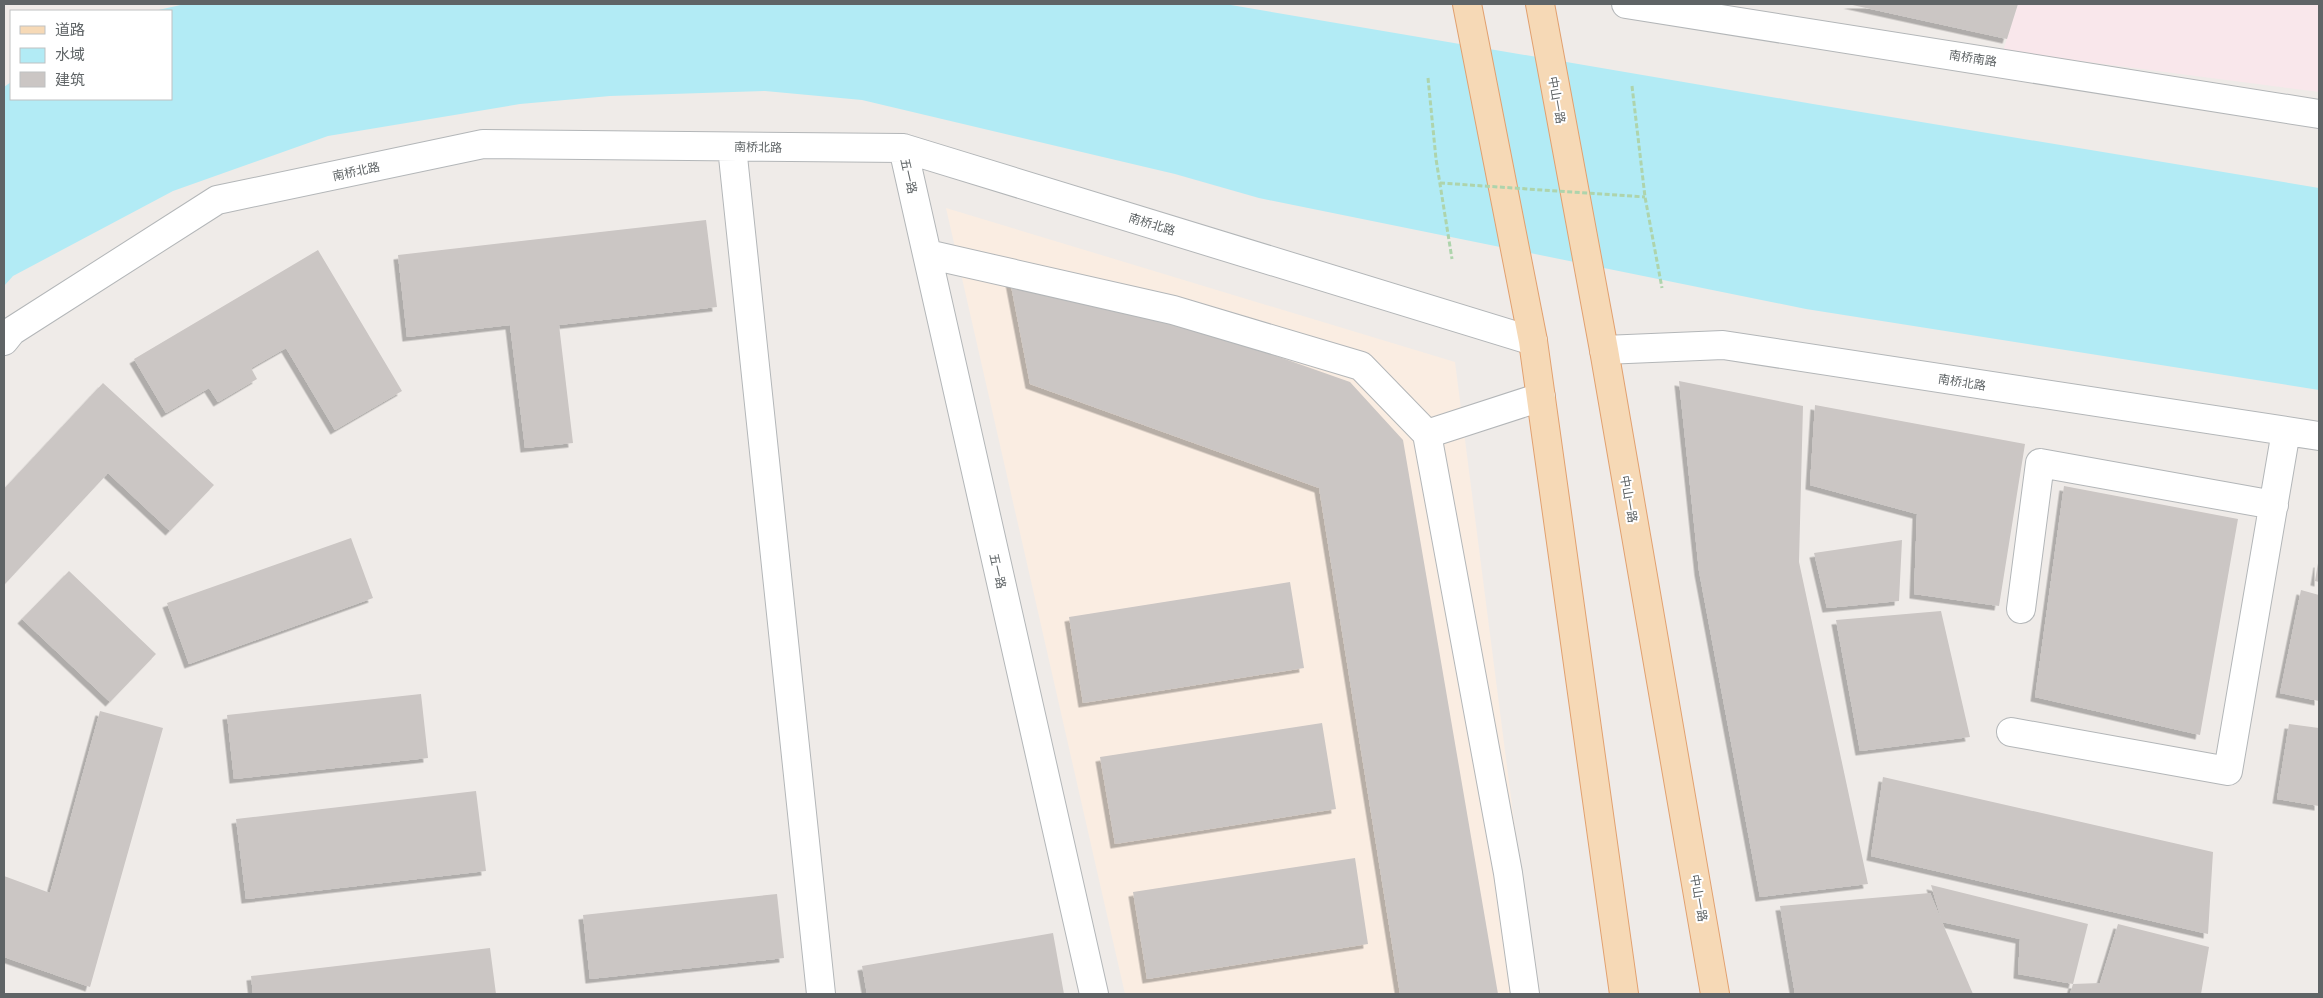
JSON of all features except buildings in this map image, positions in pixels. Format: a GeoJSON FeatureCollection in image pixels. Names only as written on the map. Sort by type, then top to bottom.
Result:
{"type":"FeatureCollection","features":[{"type":"Feature","properties":{"kind":"main road"},"geometry":{"type":"LineString","coordinates":[[1467,4],[1533,341],[1624,994]]}},
{"type":"Feature","properties":{"kind":"main road","name":"中山一路"},"geometry":{"type":"LineString","coordinates":[[1540,4],[1604,350],[1716,994]]}},
{"type":"Feature","properties":{"kind":"street","name":"南桥南路"},"geometry":{"type":"LineString","coordinates":[[1626,4],[2319,114]]}},
{"type":"Feature","properties":{"kind":"street","name":"南桥北路"},"geometry":{"type":"LineString","coordinates":[[4,341],[12,331],[217,200],[483,144],[903,148],[1533,341]]}},
{"type":"Feature","properties":{"kind":"street"},"geometry":{"type":"LineString","coordinates":[[732,147],[821,994]]}},
{"type":"Feature","properties":{"kind":"street","name":"五一路"},"geometry":{"type":"LineString","coordinates":[[903,148],[1094,994]]}},
{"type":"Feature","properties":{"kind":"street"},"geometry":{"type":"LineString","coordinates":[[927,254],[1173,310],[1361,366],[1427,434],[1508,873],[1525,994]]}},
{"type":"Feature","properties":{"kind":"street","name":"南桥北路"},"geometry":{"type":"LineString","coordinates":[[1604,350],[1723,346],[2319,436]]}},
{"type":"Feature","properties":{"kind":"street"},"geometry":{"type":"LineString","coordinates":[[1427,434],[1541,397]]}},
{"type":"Feature","properties":{"kind":"street"},"geometry":{"type":"LineString","coordinates":[[2011,732],[2228,771],[2286,431]]}},
{"type":"Feature","properties":{"kind":"street"},"geometry":{"type":"LineString","coordinates":[[2021,609],[2040,463],[2274,505]]}},
{"type":"Feature","properties":{"kind":"path"},"geometry":{"type":"LineString","coordinates":[[1428,78],[1440,183],[1452,259]]}},
{"type":"Feature","properties":{"kind":"path"},"geometry":{"type":"LineString","coordinates":[[1632,86],[1645,197],[1662,288]]}},
{"type":"Feature","properties":{"kind":"path"},"geometry":{"type":"LineString","coordinates":[[1440,183],[1645,197]]}},
{"type":"Feature","properties":{"kind":"shaded area"},"geometry":{"type":"Polygon","coordinates":[[[2018,4],[2319,4],[2319,92],[2003,51],[2018,4]]]}},
{"type":"Feature","properties":{"kind":"shaded area"},"geometry":{"type":"Polygon","coordinates":[[[946,208],[1455,362],[1535,994],[1125,994],[946,208]]]}},
{"type":"Feature","properties":{"kind":"water"},"geometry":{"type":"Polygon","coordinates":[[[185,4],[1225,4],[2319,188],[2319,390],[1806,309],[1259,198],[1175,174],[862,100],[765,91],[610,96],[520,104],[328,136],[173,191],[13,276],[4,286],[4,87],[10,83],[10,100],[172,100],[172,10],[158,10],[185,4]]]}}]}
